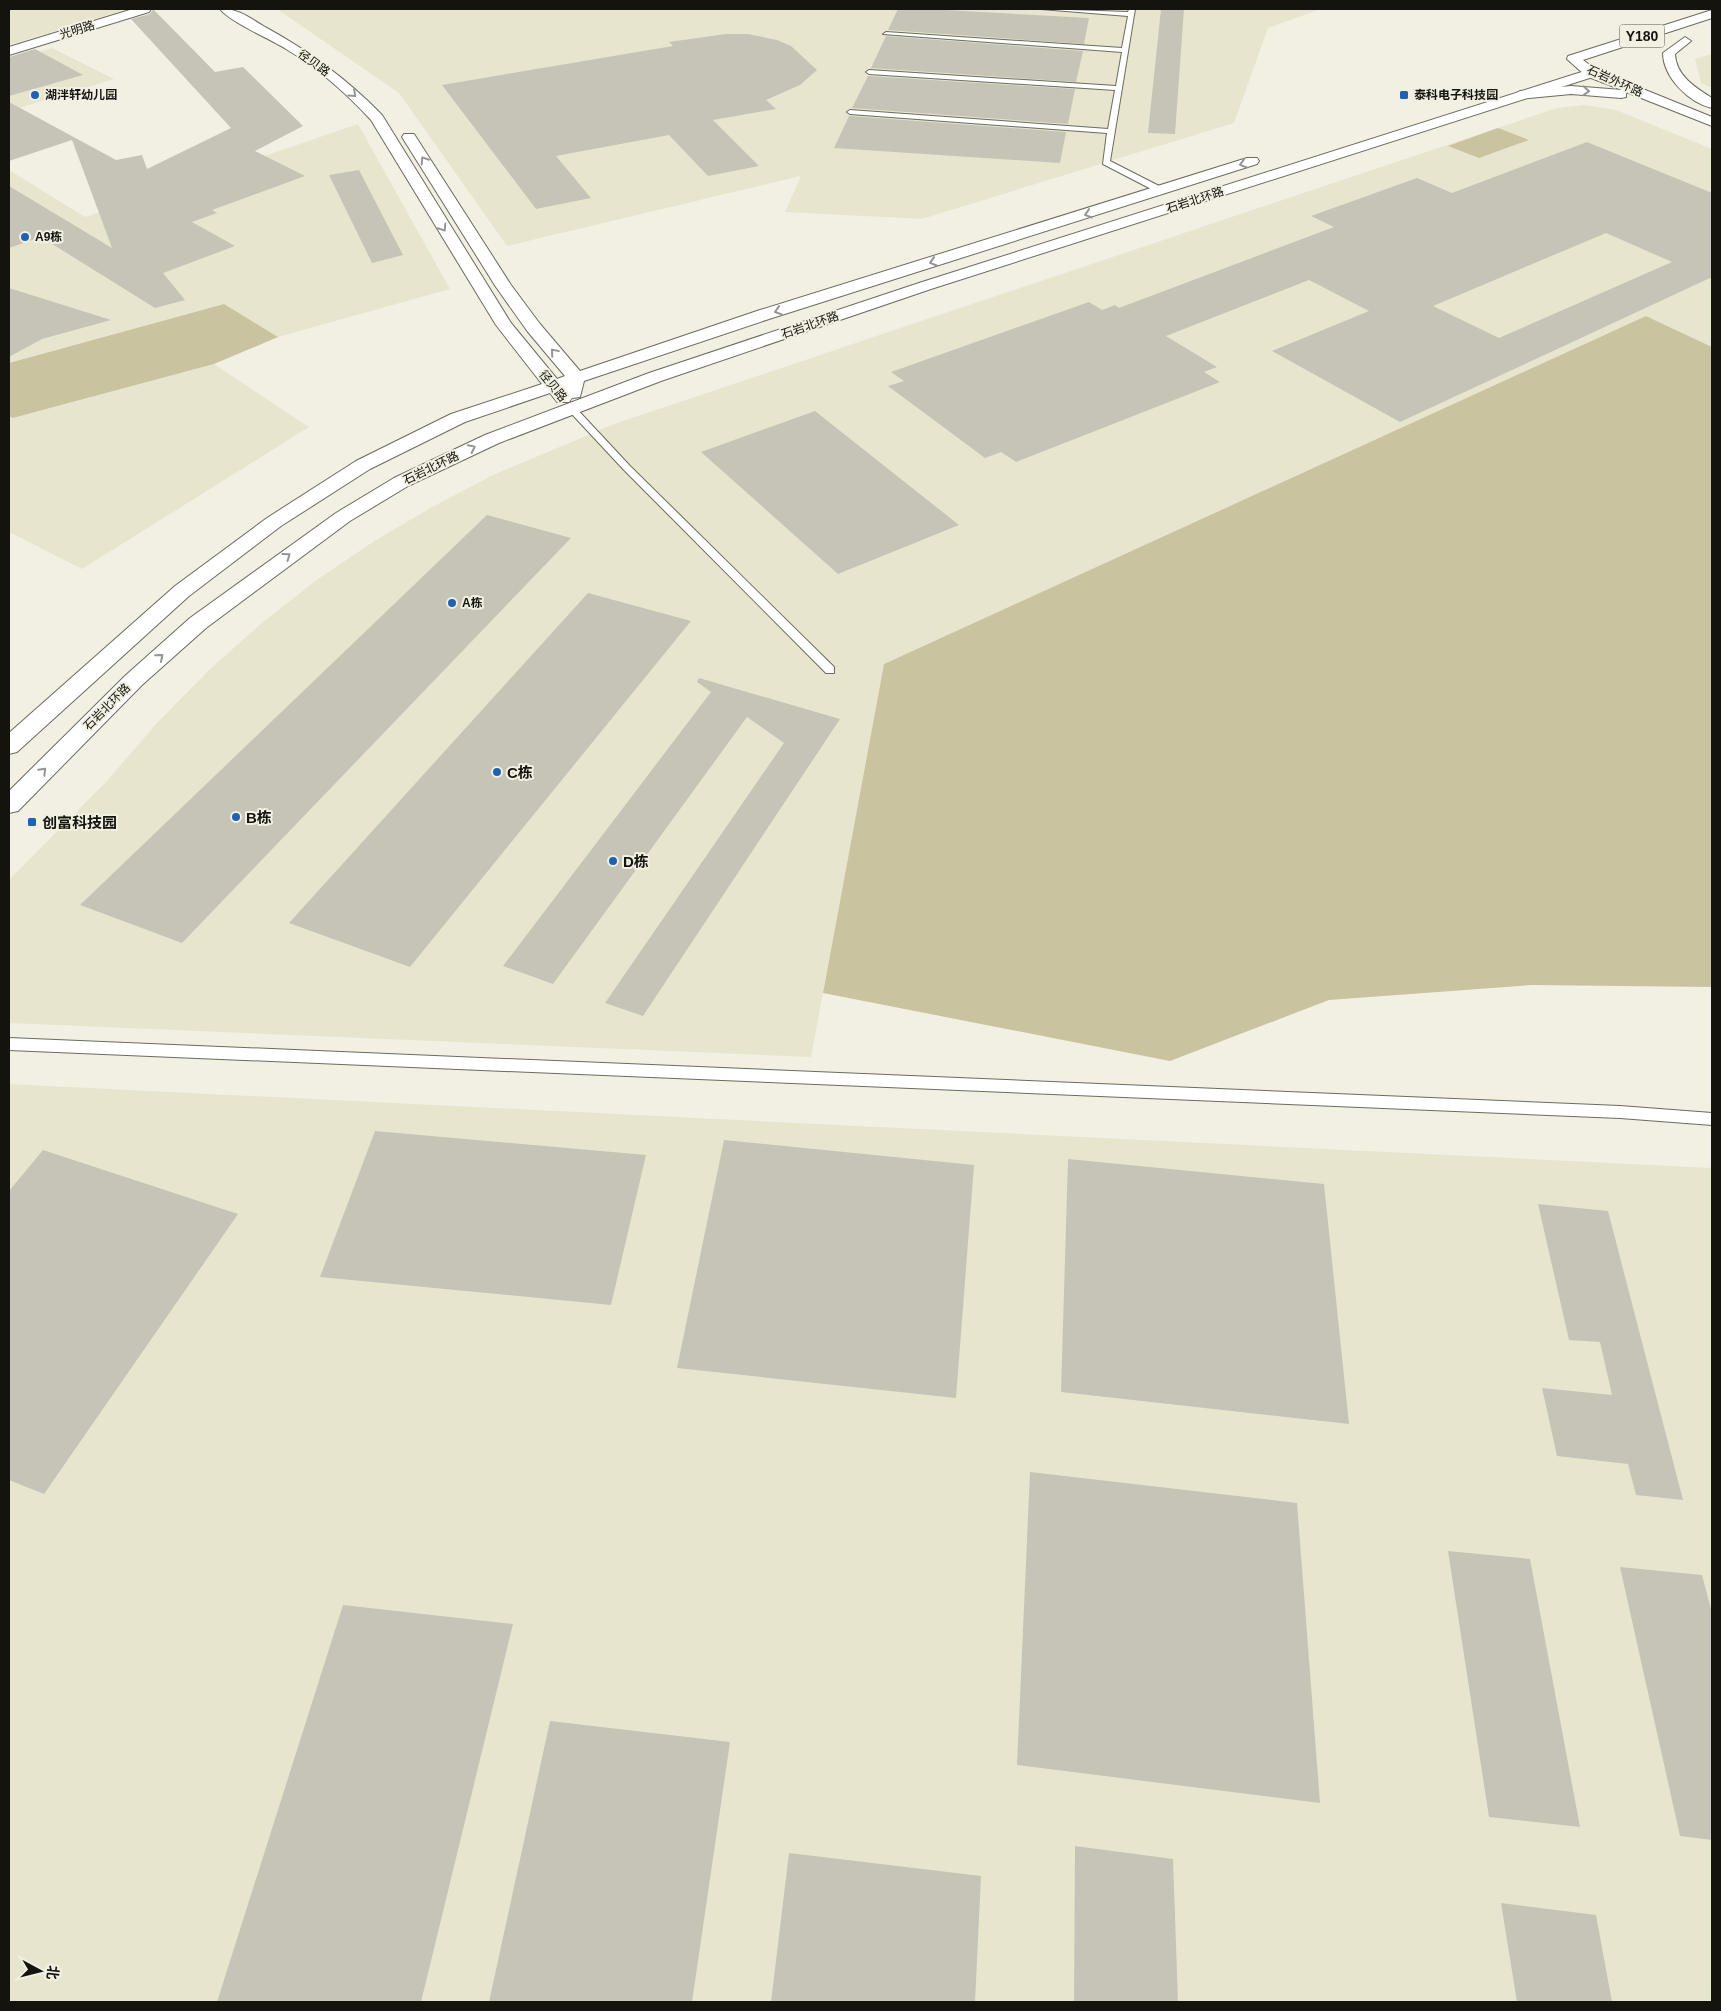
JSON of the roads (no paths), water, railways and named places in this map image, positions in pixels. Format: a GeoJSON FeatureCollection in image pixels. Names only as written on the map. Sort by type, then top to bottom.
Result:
{"type":"FeatureCollection","features":[{"type":"Feature","properties":{"kind":"main road","name":"光明路"},"geometry":{"type":"LineString","coordinates":[[9,51],[144,9]]}},
{"type":"Feature","properties":{"kind":"main road","name":"径贝路"},"geometry":{"type":"LineString","coordinates":[[226,9],[292,47],[325,70],[356,96],[377,118],[504,325],[572,409]]}},
{"type":"Feature","properties":{"kind":"main road","name":"径贝路"},"geometry":{"type":"LineString","coordinates":[[243,9],[338,65],[369,88]]}},
{"type":"Feature","properties":{"kind":"main road","name":"Y180"},"geometry":{"type":"LineString","coordinates":[[1555,65],[1712,14]]}},
{"type":"Feature","properties":{"kind":"main road","name":"Y180"},"geometry":{"type":"LineString","coordinates":[[1660,49],[1689,40],[1669,53],[1670,64],[1686,85],[1712,104]]}},
{"type":"Feature","properties":{"kind":"main road","name":"石岩外环路"},"geometry":{"type":"LineString","coordinates":[[1573,59],[1602,67],[1669,105],[1712,122]]}},
{"type":"Feature","properties":{"kind":"main road","name":"石岩北环路"},"geometry":{"type":"LineString","coordinates":[[9,805],[148,668],[198,623],[287,556],[344,517],[401,482],[492,438],[655,377],[925,286],[1602,67]]}},
{"type":"Feature","properties":{"kind":"main road"},"geometry":{"type":"LineString","coordinates":[[1670,88],[1712,104]]}},
{"type":"Feature","properties":{"kind":"main road"},"geometry":{"type":"LineString","coordinates":[[1520,95],[1549,91],[1583,90],[1633,96],[1669,105]]}},
{"type":"Feature","properties":{"kind":"main road","name":"径贝路"},"geometry":{"type":"LineString","coordinates":[[398,122],[504,287],[534,328],[576,378],[572,409]]}},
{"type":"Feature","properties":{"kind":"main road","name":"石岩北环路"},"geometry":{"type":"LineString","coordinates":[[9,746],[182,591],[274,522],[363,465],[458,418],[781,310],[1270,156]]}},
{"type":"Feature","properties":{"kind":"lane"},"geometry":{"type":"LineString","coordinates":[[1044,9],[1132,11],[1106,162],[1160,190]]}},
{"type":"Feature","properties":{"kind":"lane"},"geometry":{"type":"LineString","coordinates":[[886,34],[1125,50]]}},
{"type":"Feature","properties":{"kind":"lane"},"geometry":{"type":"LineString","coordinates":[[869,72],[1118,88]]}},
{"type":"Feature","properties":{"kind":"lane"},"geometry":{"type":"LineString","coordinates":[[850,112],[1111,131]]}},
{"type":"Feature","properties":{"kind":"lane"},"geometry":{"type":"LineString","coordinates":[[572,409],[627,468],[830,670]]}},
{"type":"Feature","properties":{"kind":"lane"},"geometry":{"type":"LineString","coordinates":[[9,1044],[1610,1111],[1712,1119]]}},
{"type":"Feature","properties":{"kind":"place","name":"湖泮轩幼儿园"},"geometry":{"type":"Point","coordinates":[35,95]}},
{"type":"Feature","properties":{"kind":"place","name":"泰科电子科技园"},"geometry":{"type":"Point","coordinates":[1404,95]}},
{"type":"Feature","properties":{"kind":"place","name":"A9栋"},"geometry":{"type":"Point","coordinates":[25,237]}},
{"type":"Feature","properties":{"kind":"place","name":"A栋"},"geometry":{"type":"Point","coordinates":[452,603]}},
{"type":"Feature","properties":{"kind":"place","name":"C栋"},"geometry":{"type":"Point","coordinates":[497,772]}},
{"type":"Feature","properties":{"kind":"place","name":"B栋"},"geometry":{"type":"Point","coordinates":[236,817]}},
{"type":"Feature","properties":{"kind":"place","name":"创富科技园"},"geometry":{"type":"Point","coordinates":[32,822]}},
{"type":"Feature","properties":{"kind":"place","name":"D栋"},"geometry":{"type":"Point","coordinates":[613,861]}}]}
